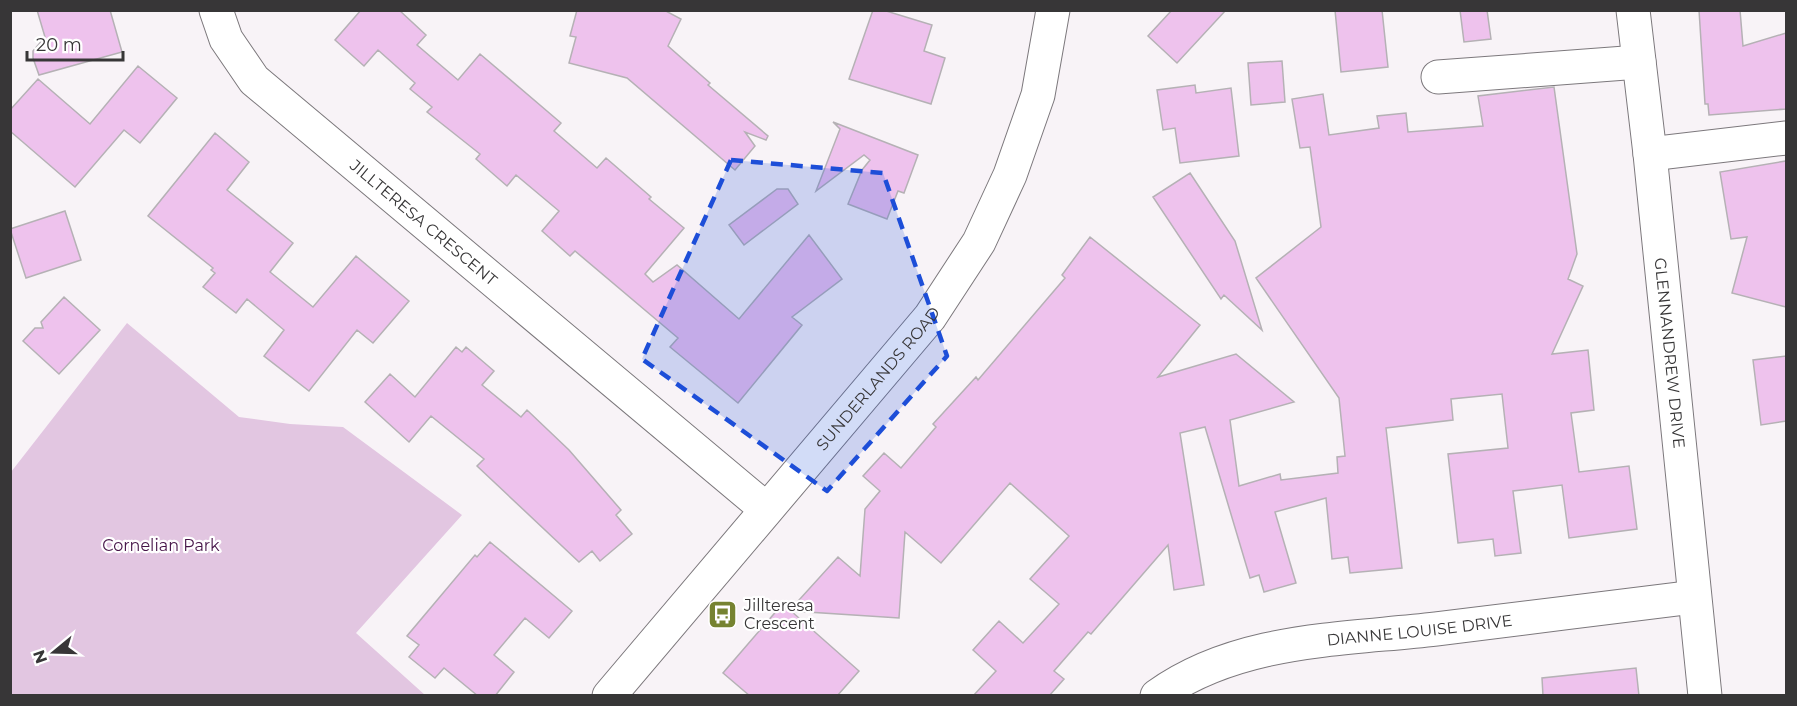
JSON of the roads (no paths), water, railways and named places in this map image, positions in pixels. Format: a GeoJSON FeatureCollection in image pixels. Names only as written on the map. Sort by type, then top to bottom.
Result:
{"type":"FeatureCollection","features":[{"type":"Feature","properties":{"kind":"street","name":"JILLTERESA CRESCENT"},"geometry":{"type":"LineString","coordinates":[[216,10],[226,39],[254,80],[766,509]]}},
{"type":"Feature","properties":{"kind":"street","name":"SUNDERLANDS ROAD"},"geometry":{"type":"LineString","coordinates":[[609,696],[930,317],[979,242],[1010,175],[1038,95],[1053,10]]}},
{"type":"Feature","properties":{"kind":"street","name":"GLENNANDREW DRIVE"},"geometry":{"type":"LineString","coordinates":[[1633,10],[1650,154],[1705,696]]}},
{"type":"Feature","properties":{"kind":"street"},"geometry":{"type":"LineString","coordinates":[[1438,77],[1639,62]]}},
{"type":"Feature","properties":{"kind":"street"},"geometry":{"type":"LineString","coordinates":[[1650,154],[1786,138]]}},
{"type":"Feature","properties":{"kind":"street","name":"DIANNE LOUISE DRIVE"},"geometry":{"type":"LineString","coordinates":[[1157,696],[1187,676],[1204,668],[1277,646],[1438,629],[1694,597]]}},
{"type":"Feature","properties":{"kind":"place","name":"Jillteresa Crescent"},"geometry":{"type":"Point","coordinates":[723,614]}},
{"type":"Feature","properties":{"kind":"park label","name":"Cornelian Park"},"geometry":{"type":"Point","coordinates":[161,545]}}]}
